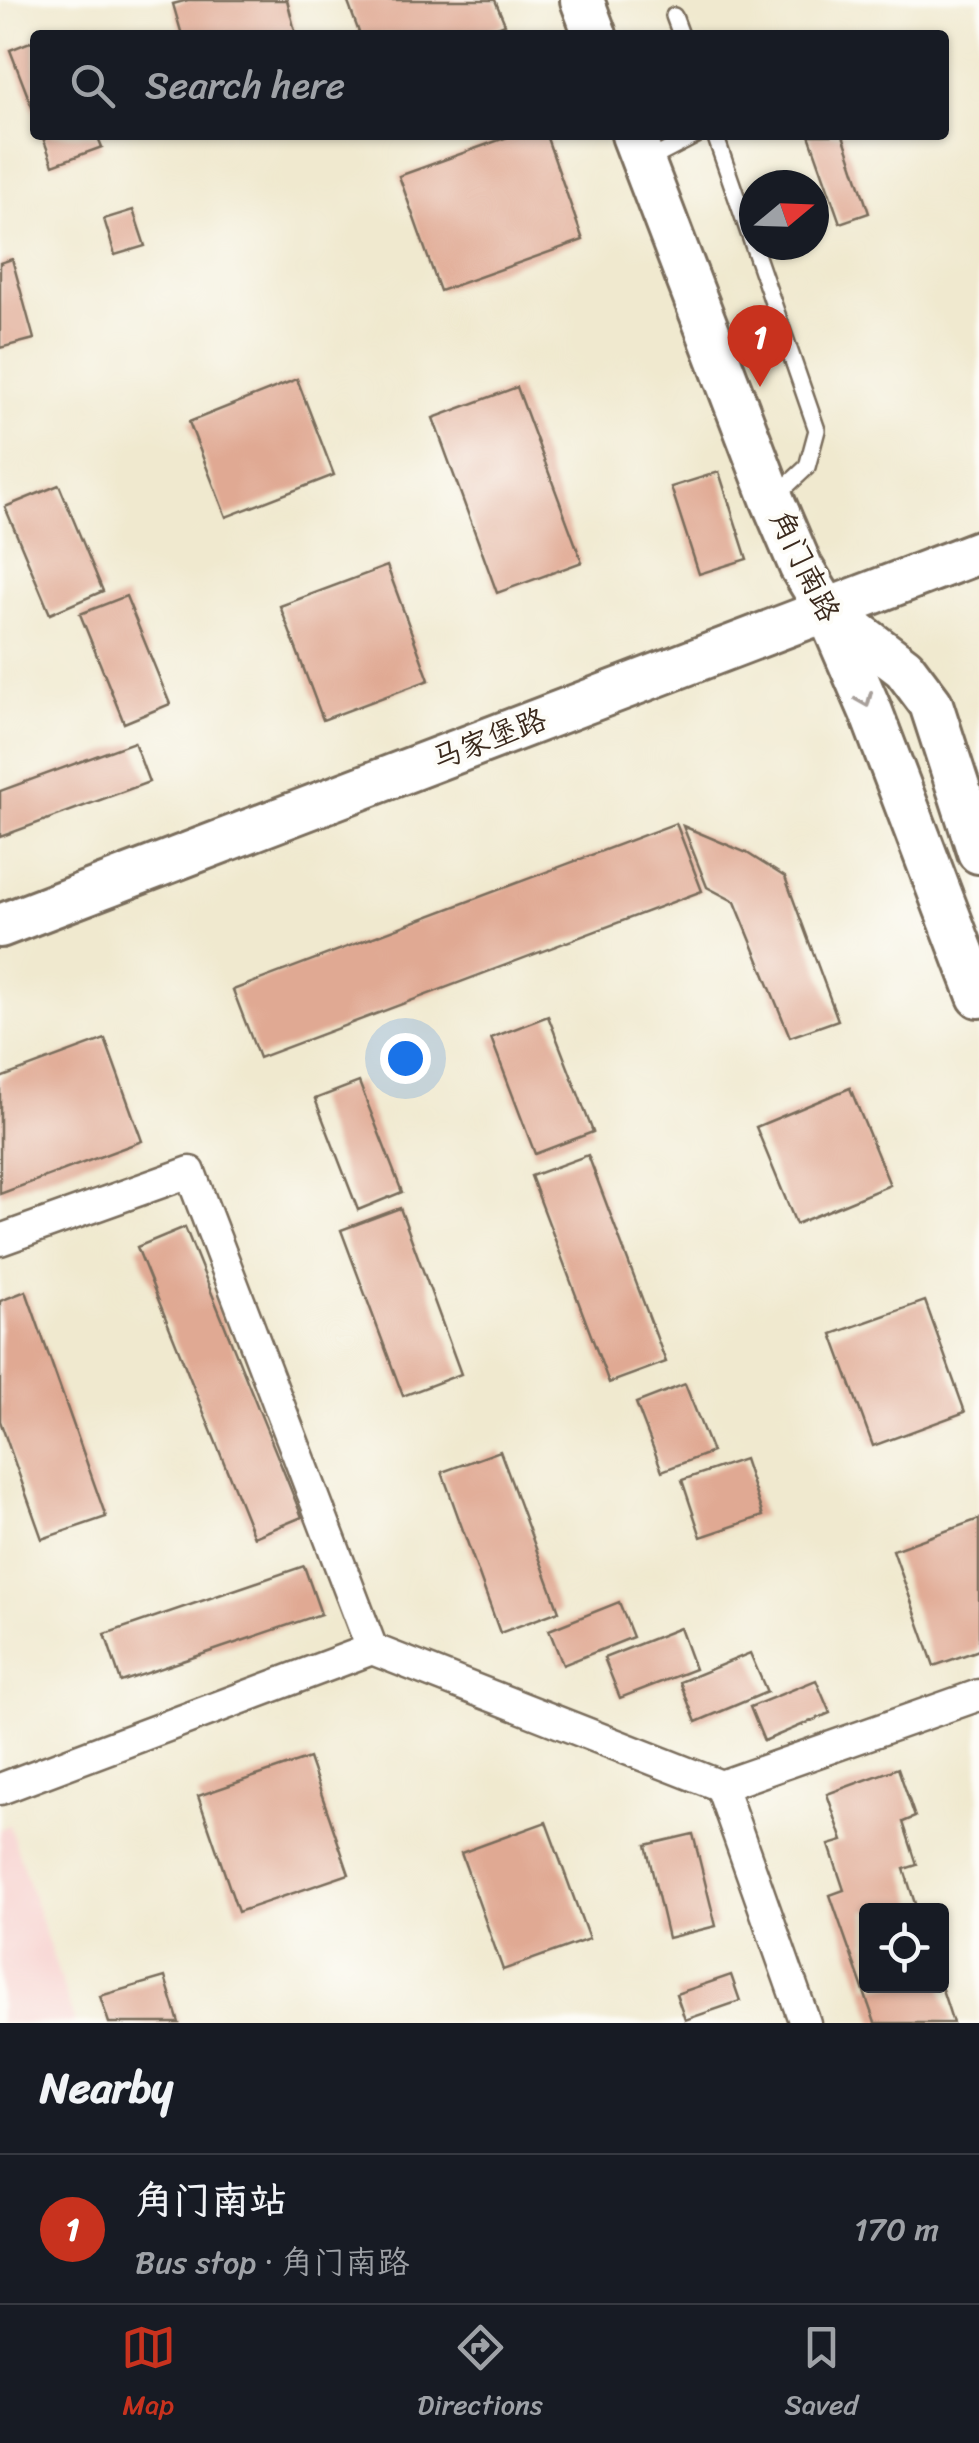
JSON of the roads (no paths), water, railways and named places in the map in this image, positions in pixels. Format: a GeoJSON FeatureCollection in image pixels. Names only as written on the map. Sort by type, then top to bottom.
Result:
{"type":"FeatureCollection","features":[{"type":"Feature","properties":{"kind":"street"},"geometry":{"type":"LineString","coordinates":[[582,0],[593,30]]}},
{"type":"Feature","properties":{"kind":"street","name":"角门南路"},"geometry":{"type":"LineString","coordinates":[[638,149],[772,499],[801,567],[828,610],[871,712],[979,996]]}},
{"type":"Feature","properties":{"kind":"street","name":"马家堡路"},"geometry":{"type":"LineString","coordinates":[[0,926],[979,552]]}},
{"type":"Feature","properties":{"kind":"street"},"geometry":{"type":"LineString","coordinates":[[828,610],[904,668],[931,704],[979,852]]}},
{"type":"Feature","properties":{"kind":"street"},"geometry":{"type":"LineString","coordinates":[[0,1240],[190,1172],[372,1649]]}},
{"type":"Feature","properties":{"kind":"street"},"geometry":{"type":"LineString","coordinates":[[0,1788],[372,1649],[721,1786],[979,1694]]}},
{"type":"Feature","properties":{"kind":"street"},"geometry":{"type":"LineString","coordinates":[[721,1786],[805,2023]]}},
{"type":"Feature","properties":{"kind":"lane"},"geometry":{"type":"LineString","coordinates":[[674,16],[679,30]]}},
{"type":"Feature","properties":{"kind":"lane"},"geometry":{"type":"LineString","coordinates":[[638,149],[676,140]]}},
{"type":"Feature","properties":{"kind":"lane"},"geometry":{"type":"LineString","coordinates":[[717,140],[817,430],[807,466],[772,499]]}},
{"type":"Feature","properties":{"kind":"place","name":"角门南站"},"geometry":{"type":"Point","coordinates":[760,387]}}]}
